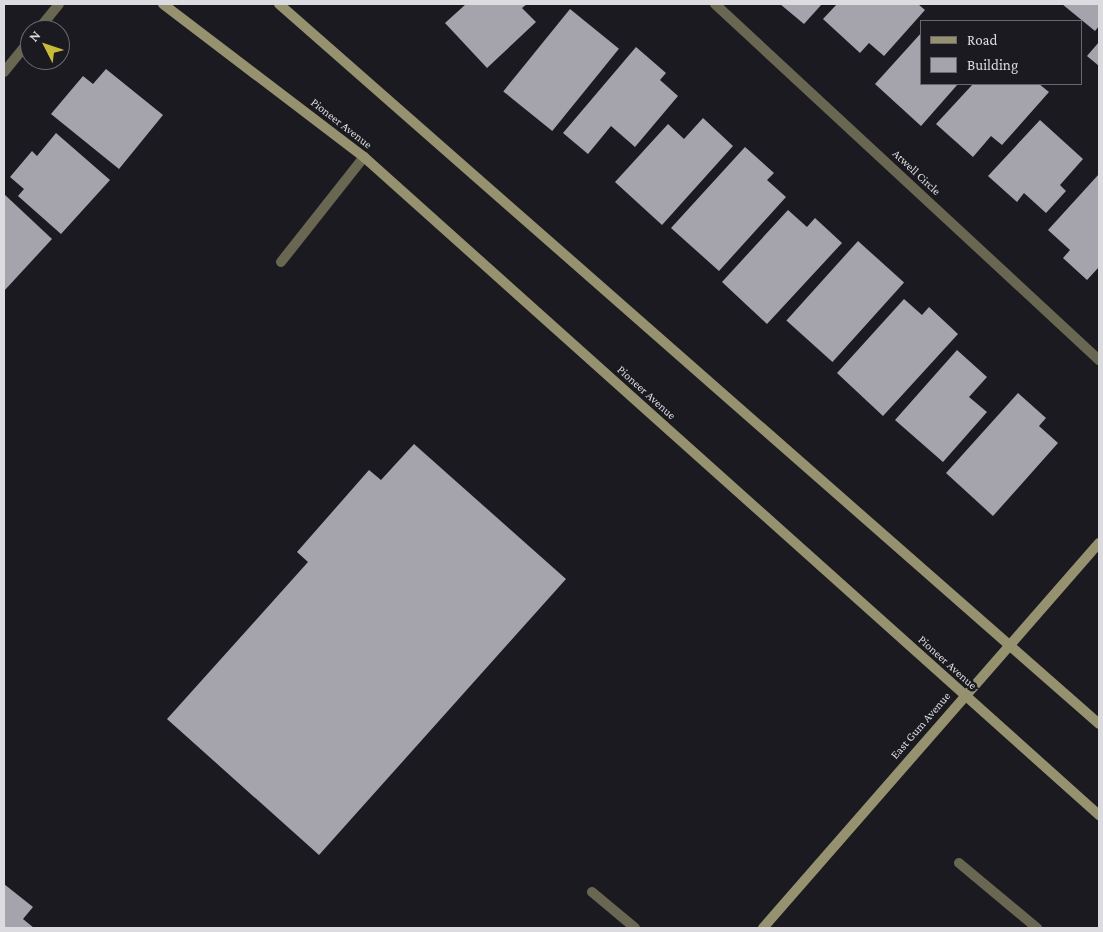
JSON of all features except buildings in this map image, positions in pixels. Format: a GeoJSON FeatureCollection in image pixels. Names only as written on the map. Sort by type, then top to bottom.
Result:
{"type":"FeatureCollection","features":[{"type":"Feature","properties":{"kind":"main road","name":"Pioneer Avenue"},"geometry":{"type":"LineString","coordinates":[[163,4],[364,157],[1099,815]]}},
{"type":"Feature","properties":{"kind":"main road"},"geometry":{"type":"LineString","coordinates":[[279,4],[1099,724]]}},
{"type":"Feature","properties":{"kind":"main road","name":"East Gum Avenue"},"geometry":{"type":"LineString","coordinates":[[763,928],[964,695],[1099,543]]}},
{"type":"Feature","properties":{"kind":"street"},"geometry":{"type":"LineString","coordinates":[[46,20],[59,4]]}},
{"type":"Feature","properties":{"kind":"street","name":"Atwell Circle"},"geometry":{"type":"LineString","coordinates":[[715,4],[1099,360]]}},
{"type":"Feature","properties":{"kind":"street"},"geometry":{"type":"LineString","coordinates":[[4,72],[20,52]]}},
{"type":"Feature","properties":{"kind":"street"},"geometry":{"type":"LineString","coordinates":[[281,262],[364,157]]}},
{"type":"Feature","properties":{"kind":"street"},"geometry":{"type":"LineString","coordinates":[[959,863],[1037,928]]}},
{"type":"Feature","properties":{"kind":"street"},"geometry":{"type":"LineString","coordinates":[[592,892],[635,928]]}}]}
